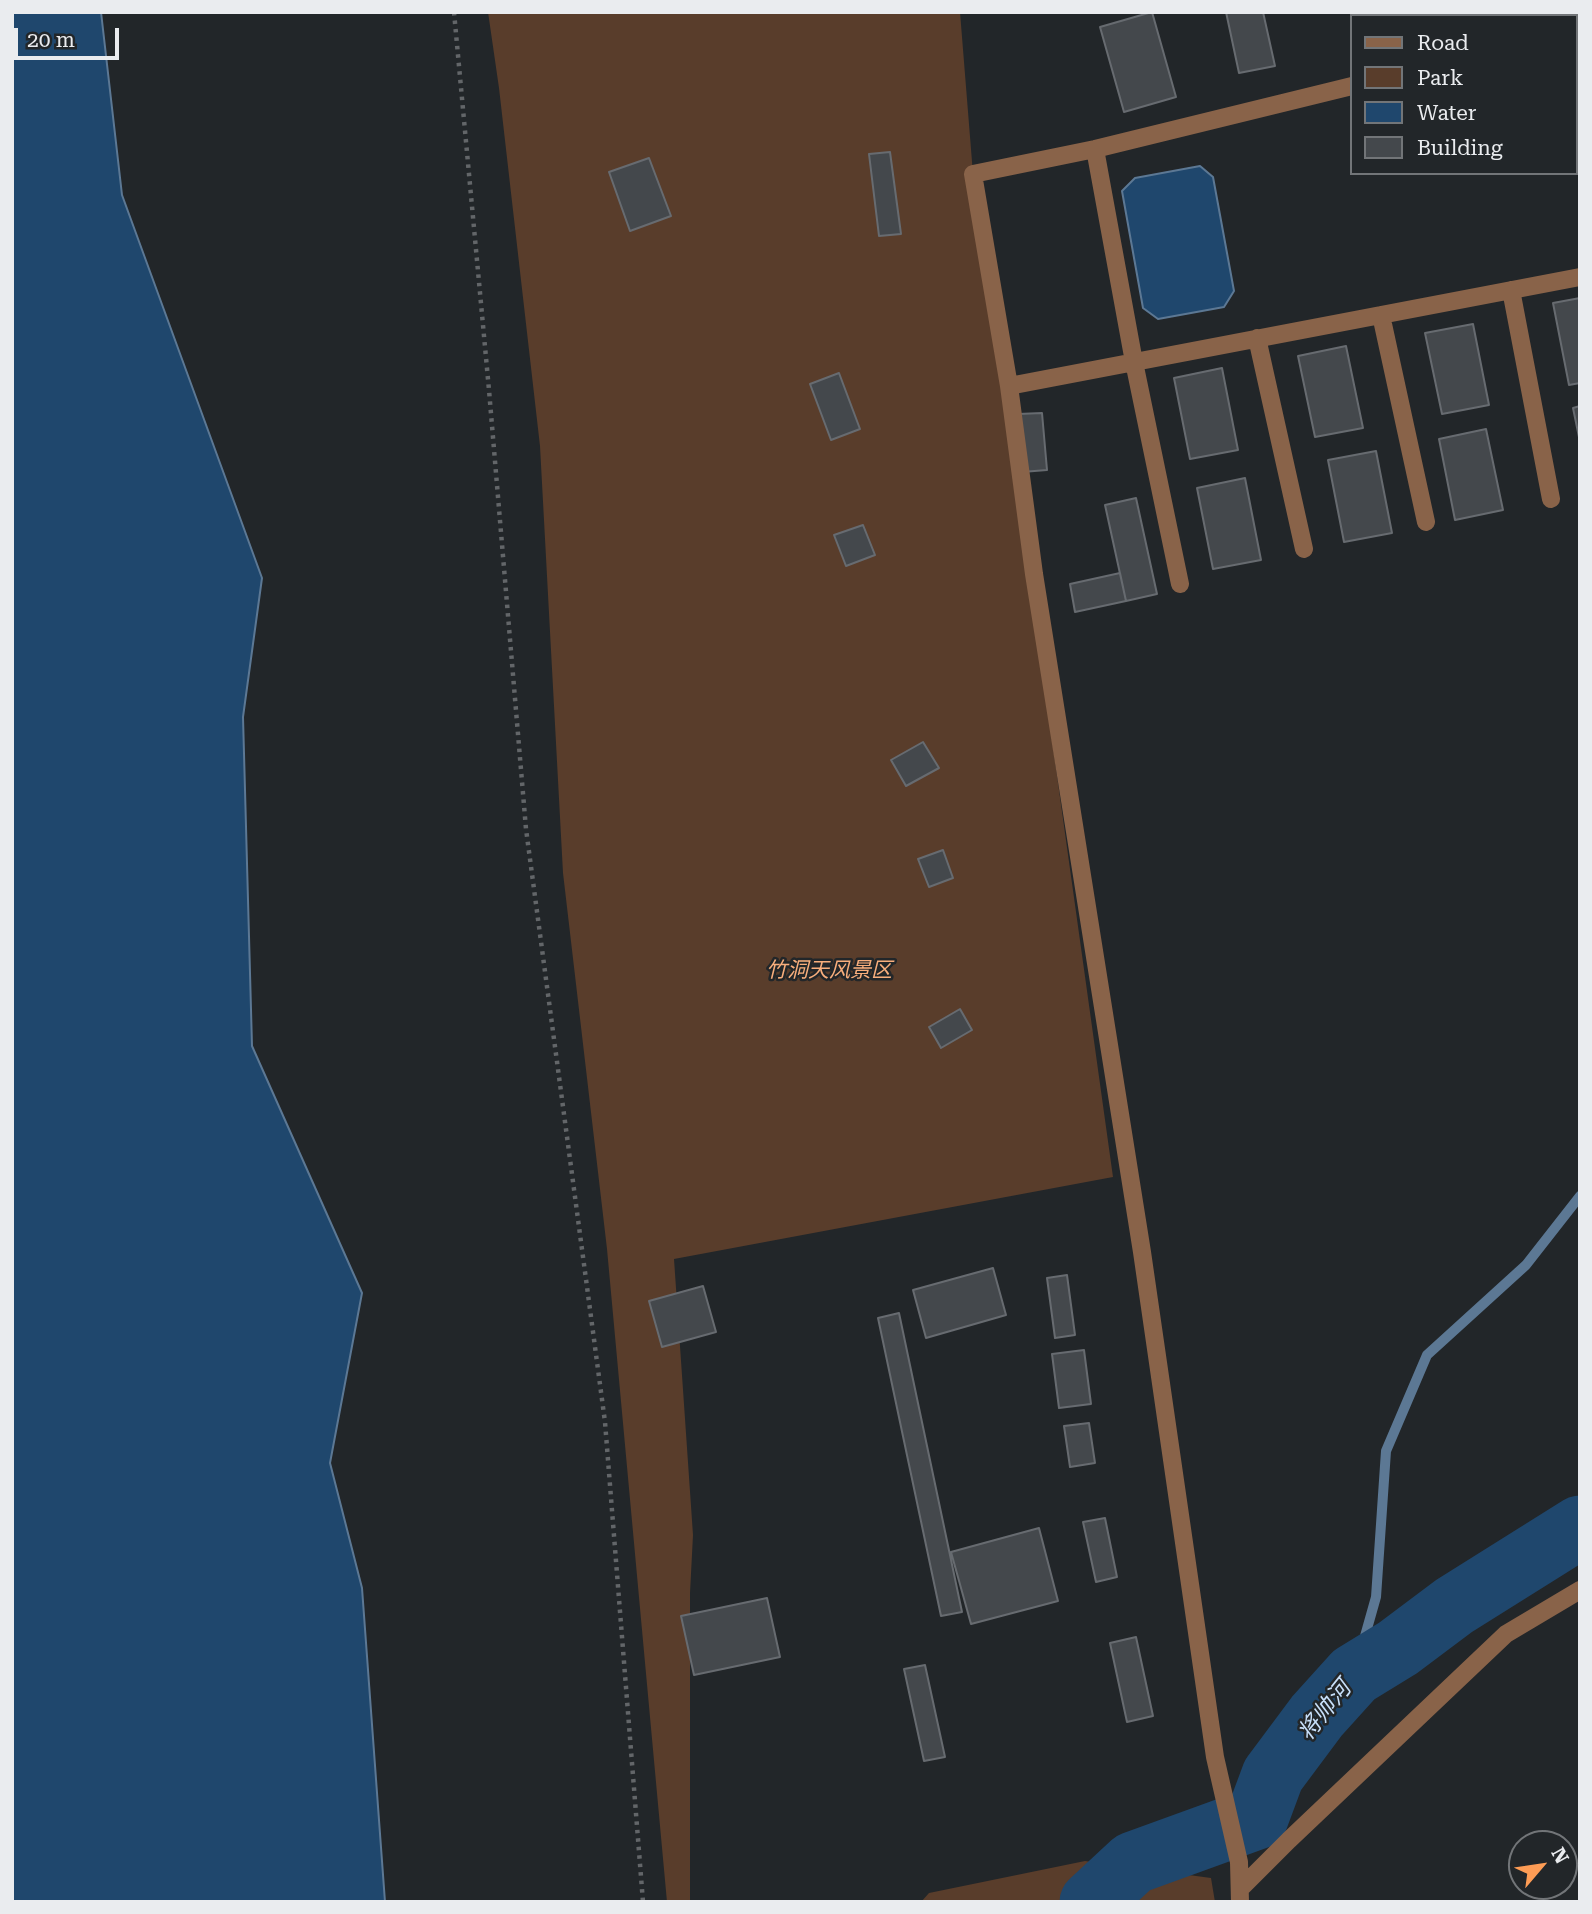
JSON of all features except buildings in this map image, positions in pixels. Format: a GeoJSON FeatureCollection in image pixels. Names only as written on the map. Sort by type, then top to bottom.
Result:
{"type":"FeatureCollection","features":[{"type":"Feature","properties":{"kind":"lane"},"geometry":{"type":"LineString","coordinates":[[1241,1895],[1239,1863],[1215,1757],[1144,1265],[1034,574],[1009,386],[973,174],[1095,149],[1350,86]]}},
{"type":"Feature","properties":{"kind":"lane"},"geometry":{"type":"LineString","coordinates":[[1095,149],[1180,584]]}},
{"type":"Feature","properties":{"kind":"lane"},"geometry":{"type":"LineString","coordinates":[[1009,386],[1580,277]]}},
{"type":"Feature","properties":{"kind":"lane"},"geometry":{"type":"LineString","coordinates":[[1511,290],[1551,499]]}},
{"type":"Feature","properties":{"kind":"lane"},"geometry":{"type":"LineString","coordinates":[[1381,315],[1426,522]]}},
{"type":"Feature","properties":{"kind":"lane"},"geometry":{"type":"LineString","coordinates":[[1257,338],[1304,549]]}},
{"type":"Feature","properties":{"kind":"lane"},"geometry":{"type":"LineString","coordinates":[[1241,1895],[1289,1840],[1506,1634],[1580,1590]]}},
{"type":"Feature","properties":{"kind":"path"},"geometry":{"type":"LineString","coordinates":[[454,12],[526,828],[605,1422],[643,1902]]}},
{"type":"Feature","properties":{"kind":"green space","name":"竹洞天风景区"},"geometry":{"type":"Polygon","coordinates":[[[488,12],[960,12],[973,174],[1113,1177],[674,1259],[693,1535],[690,1593],[690,1902],[667,1902],[607,1249],[563,873],[540,446],[488,12]]]}},
{"type":"Feature","properties":{"kind":"green space"},"geometry":{"type":"Polygon","coordinates":[[[1085,1861],[1211,1878],[1215,1902],[921,1902],[929,1893],[1085,1861]]]}},
{"type":"Feature","properties":{"kind":"water"},"geometry":{"type":"Polygon","coordinates":[[[12,12],[101,12],[122,195],[262,578],[243,717],[252,1046],[362,1293],[330,1463],[362,1588],[385,1902],[12,1902],[12,12]]]}},
{"type":"Feature","properties":{"kind":"water"},"geometry":{"type":"Polygon","coordinates":[[[1200,166],[1213,177],[1234,291],[1224,307],[1158,319],[1143,308],[1122,191],[1135,178],[1200,166]]]}},
{"type":"Feature","properties":{"kind":"waterway"},"geometry":{"type":"LineString","coordinates":[[1354,1675],[1376,1597],[1386,1451],[1427,1355],[1526,1265],[1580,1196]]}},
{"type":"Feature","properties":{"kind":"waterway","name":"将帅河"},"geometry":{"type":"LineString","coordinates":[[1091,1902],[1133,1863],[1257,1818],[1273,1775],[1317,1716],[1354,1675],[1398,1648],[1454,1606],[1580,1527]]}}]}
